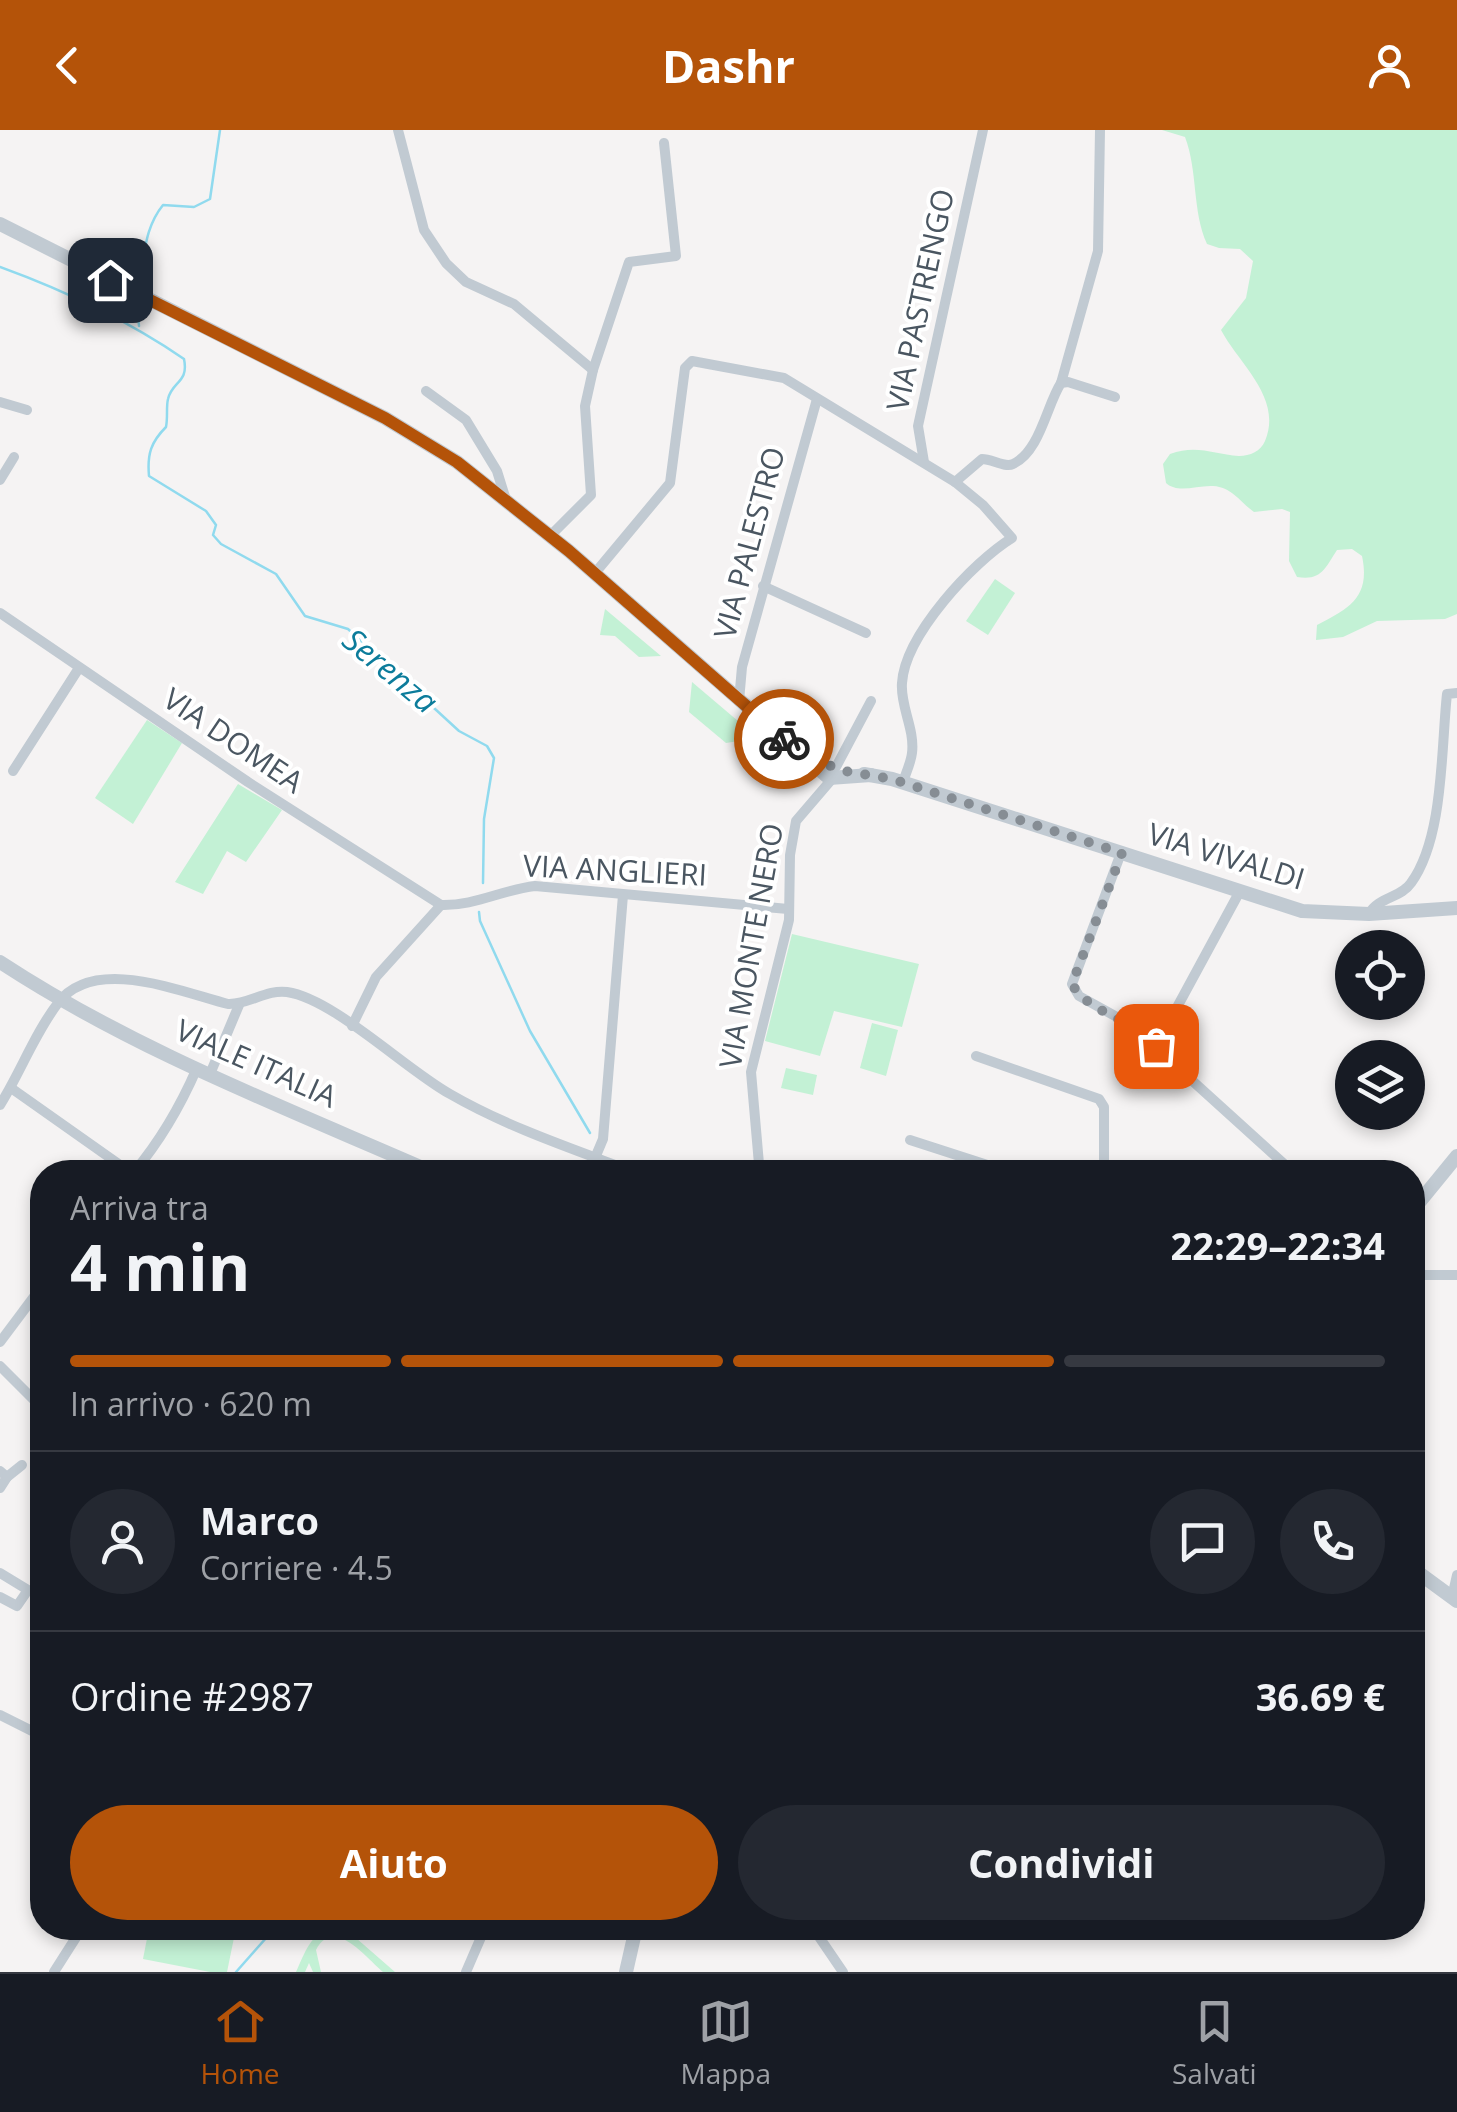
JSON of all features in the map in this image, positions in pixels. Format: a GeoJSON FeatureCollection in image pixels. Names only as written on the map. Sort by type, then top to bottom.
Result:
{"type":"FeatureCollection","features":[{"type":"Feature","properties":{"kind":"street"},"geometry":{"type":"LineString","coordinates":[[398,130],[424,230],[446,263],[466,282],[514,304],[593,370]]}},
{"type":"Feature","properties":{"kind":"street","name":"VIA PASTRENGO"},"geometry":{"type":"LineString","coordinates":[[924,462],[918,426],[983,130]]}},
{"type":"Feature","properties":{"kind":"street"},"geometry":{"type":"LineString","coordinates":[[956,482],[982,459],[1010,466],[1044,426],[1098,251],[1100,130]]}},
{"type":"Feature","properties":{"kind":"street"},"geometry":{"type":"LineString","coordinates":[[550,536],[591,495],[585,406],[629,262],[676,256],[664,143]]}},
{"type":"Feature","properties":{"kind":"street"},"geometry":{"type":"LineString","coordinates":[[0,224],[385,418],[457,462],[595,573],[738,702],[832,773]]}},
{"type":"Feature","properties":{"kind":"street","name":"VIA PASTRENGO"},"geometry":{"type":"LineString","coordinates":[[595,573],[670,482],[684,368],[692,362],[784,378],[924,462]]}},
{"type":"Feature","properties":{"kind":"street"},"geometry":{"type":"LineString","coordinates":[[1060,383],[1115,396]]}},
{"type":"Feature","properties":{"kind":"street"},"geometry":{"type":"LineString","coordinates":[[426,391],[466,420],[497,471],[506,501]]}},
{"type":"Feature","properties":{"kind":"street","name":"VIA PALESTRO"},"geometry":{"type":"LineString","coordinates":[[738,702],[742,667],[763,586],[817,398]]}},
{"type":"Feature","properties":{"kind":"street"},"geometry":{"type":"LineString","coordinates":[[0,402],[26,410]]}},
{"type":"Feature","properties":{"kind":"street"},"geometry":{"type":"LineString","coordinates":[[0,480],[14,457]]}},
{"type":"Feature","properties":{"kind":"street"},"geometry":{"type":"LineString","coordinates":[[904,782],[913,751],[901,686],[905,666],[938,607],[988,553],[1012,538],[983,505],[924,462]]}},
{"type":"Feature","properties":{"kind":"street"},"geometry":{"type":"LineString","coordinates":[[763,586],[866,633]]}},
{"type":"Feature","properties":{"kind":"street","name":"VIA DOMEA"},"geometry":{"type":"LineString","coordinates":[[0,614],[248,782],[440,905]]}},
{"type":"Feature","properties":{"kind":"street"},"geometry":{"type":"LineString","coordinates":[[14,771],[80,668]]}},
{"type":"Feature","properties":{"kind":"street"},"geometry":{"type":"LineString","coordinates":[[1370,914],[1374,904],[1409,887],[1422,864],[1434,823],[1447,694],[1457,693]]}},
{"type":"Feature","properties":{"kind":"street","name":"VIA MONTE NERO"},"geometry":{"type":"LineString","coordinates":[[760,1160],[751,1072],[788,909],[796,821],[821,793],[871,700]]}},
{"type":"Feature","properties":{"kind":"street","name":"VIA VIVALDI"},"geometry":{"type":"LineString","coordinates":[[832,773],[904,782],[1302,911],[1370,914],[1457,908]]}},
{"type":"Feature","properties":{"kind":"street"},"geometry":{"type":"LineString","coordinates":[[1122,853],[1072,984],[1079,996],[1144,1032],[1280,1160]]}},
{"type":"Feature","properties":{"kind":"street","name":"VIA ANGLIERI"},"geometry":{"type":"LineString","coordinates":[[440,905],[467,905],[512,889],[535,886],[788,909]]}},
{"type":"Feature","properties":{"kind":"street"},"geometry":{"type":"LineString","coordinates":[[1156,1046],[1240,891]]}},
{"type":"Feature","properties":{"kind":"street"},"geometry":{"type":"LineString","coordinates":[[596,1158],[603,1139],[623,895]]}},
{"type":"Feature","properties":{"kind":"street"},"geometry":{"type":"LineString","coordinates":[[352,1026],[376,976],[440,905]]}},
{"type":"Feature","properties":{"kind":"street","name":"VIALE ITALIA"},"geometry":{"type":"LineString","coordinates":[[0,962],[59,1000],[204,1071],[405,1160]]}},
{"type":"Feature","properties":{"kind":"street"},"geometry":{"type":"LineString","coordinates":[[0,1106],[59,1000],[82,984],[131,978],[239,1005],[271,993],[286,992],[320,1005],[452,1096],[601,1160]]}},
{"type":"Feature","properties":{"kind":"street"},"geometry":{"type":"LineString","coordinates":[[144,1160],[204,1071],[239,1005]]}},
{"type":"Feature","properties":{"kind":"street"},"geometry":{"type":"LineString","coordinates":[[976,1056],[1100,1099],[1104,1106],[1104,1160]]}},
{"type":"Feature","properties":{"kind":"street"},"geometry":{"type":"LineString","coordinates":[[11,1088],[115,1160]]}},
{"type":"Feature","properties":{"kind":"street"},"geometry":{"type":"LineString","coordinates":[[910,1140],[972,1160]]}},
{"type":"Feature","properties":{"kind":"street"},"geometry":{"type":"LineString","coordinates":[[1425,1195],[1457,1156]]}},
{"type":"Feature","properties":{"kind":"street"},"geometry":{"type":"LineString","coordinates":[[1425,1276],[1457,1275]]}},
{"type":"Feature","properties":{"kind":"street"},"geometry":{"type":"LineString","coordinates":[[0,1342],[30,1305]]}},
{"type":"Feature","properties":{"kind":"street"},"geometry":{"type":"LineString","coordinates":[[0,1366],[30,1396]]}},
{"type":"Feature","properties":{"kind":"street"},"geometry":{"type":"LineString","coordinates":[[0,1488],[4,1474],[22,1464]]}},
{"type":"Feature","properties":{"kind":"street"},"geometry":{"type":"LineString","coordinates":[[0,1573],[28,1590],[17,1606],[0,1597]]}},
{"type":"Feature","properties":{"kind":"street"},"geometry":{"type":"LineString","coordinates":[[1455,1599],[1457,1575]]}},
{"type":"Feature","properties":{"kind":"street"},"geometry":{"type":"LineString","coordinates":[[1425,1577],[1455,1599]]}},
{"type":"Feature","properties":{"kind":"street"},"geometry":{"type":"LineString","coordinates":[[0,1715],[30,1730]]}},
{"type":"Feature","properties":{"kind":"street"},"geometry":{"type":"LineString","coordinates":[[54,1972],[74,1940]]}},
{"type":"Feature","properties":{"kind":"street"},"geometry":{"type":"LineString","coordinates":[[466,1972],[480,1940]]}},
{"type":"Feature","properties":{"kind":"street"},"geometry":{"type":"LineString","coordinates":[[626,1972],[633,1940]]}},
{"type":"Feature","properties":{"kind":"street"},"geometry":{"type":"LineString","coordinates":[[822,1940],[843,1972]]}},
{"type":"Feature","properties":{"kind":"green space"},"geometry":{"type":"Polygon","coordinates":[[[1162,130],[1457,130],[1457,614],[1445,619],[1377,621],[1343,637],[1316,640],[1317,625],[1347,607],[1360,592],[1362,556],[1352,549],[1337,550],[1317,575],[1297,577],[1289,561],[1290,512],[1254,512],[1220,487],[1182,489],[1166,483],[1163,464],[1170,454],[1197,450],[1247,455],[1263,445],[1269,425],[1268,410],[1257,382],[1221,330],[1246,298],[1253,261],[1240,249],[1207,244],[1185,137],[1162,130]]]}},
{"type":"Feature","properties":{"kind":"green space"},"geometry":{"type":"Polygon","coordinates":[[[995,579],[1015,593],[988,635],[966,621],[995,579]]]}},
{"type":"Feature","properties":{"kind":"green space"},"geometry":{"type":"Polygon","coordinates":[[[605,609],[661,656],[639,657],[615,636],[600,635],[605,609]]]}},
{"type":"Feature","properties":{"kind":"green space"},"geometry":{"type":"Polygon","coordinates":[[[692,682],[758,738],[726,743],[689,712],[692,682]]]}},
{"type":"Feature","properties":{"kind":"green space"},"geometry":{"type":"Polygon","coordinates":[[[147,720],[182,743],[133,824],[95,798],[147,720]]]}},
{"type":"Feature","properties":{"kind":"green space"},"geometry":{"type":"Polygon","coordinates":[[[238,784],[282,810],[246,862],[227,851],[203,894],[175,882],[238,784]]]}},
{"type":"Feature","properties":{"kind":"green space"},"geometry":{"type":"Polygon","coordinates":[[[792,934],[919,964],[902,1027],[834,1011],[820,1056],[765,1041],[792,934]]]}},
{"type":"Feature","properties":{"kind":"green space"},"geometry":{"type":"Polygon","coordinates":[[[872,1023],[898,1030],[886,1076],[860,1068],[872,1023]]]}},
{"type":"Feature","properties":{"kind":"green space"},"geometry":{"type":"Polygon","coordinates":[[[786,1068],[817,1075],[813,1095],[781,1088],[786,1068]]]}},
{"type":"Feature","properties":{"kind":"green space"},"geometry":{"type":"Polygon","coordinates":[[[147,1940],[234,1940],[227,1972],[143,1959],[147,1940]]]}},
{"type":"Feature","properties":{"kind":"green space"},"geometry":{"type":"Polygon","coordinates":[[[313,1940],[325,1940],[316,1950],[321,1972],[313,1972],[309,1963],[305,1972],[296,1972],[313,1940]]]}},
{"type":"Feature","properties":{"kind":"green space"},"geometry":{"type":"Polygon","coordinates":[[[344,1940],[358,1940],[395,1972],[383,1972],[344,1940]]]}},
{"type":"Feature","properties":{"kind":"waterway","name":"Serenza"},"geometry":{"type":"LineString","coordinates":[[140,276],[150,230],[163,205],[194,207],[210,199],[220,130]]}},
{"type":"Feature","properties":{"kind":"waterway","name":"Serenza"},"geometry":{"type":"LineString","coordinates":[[0,267],[95,307],[184,359],[184,373],[168,399],[166,427],[151,449],[149,476],[206,511],[216,525],[213,535],[221,544],[276,574],[305,616],[348,629],[459,731],[487,746],[494,758],[484,819],[483,883]]}},
{"type":"Feature","properties":{"kind":"waterway","name":"Serenza"},"geometry":{"type":"LineString","coordinates":[[137,305],[139,326]]}},
{"type":"Feature","properties":{"kind":"waterway","name":"Serenza"},"geometry":{"type":"LineString","coordinates":[[479,912],[530,1031],[590,1133]]}},
{"type":"Feature","properties":{"kind":"waterway","name":"Serenza"},"geometry":{"type":"LineString","coordinates":[[236,1972],[264,1940]]}},
{"type":"Feature","properties":{"kind":"way so far"},"geometry":{"type":"LineString","coordinates":[[784,739],[839,770],[892,779],[1122,853],[1072,984],[1079,996],[1144,1032],[1156,1046]]}},
{"type":"Feature","properties":{"kind":"route"},"geometry":{"type":"LineString","coordinates":[[110,280],[385,418],[457,462],[569,551],[784,739]]}}]}
